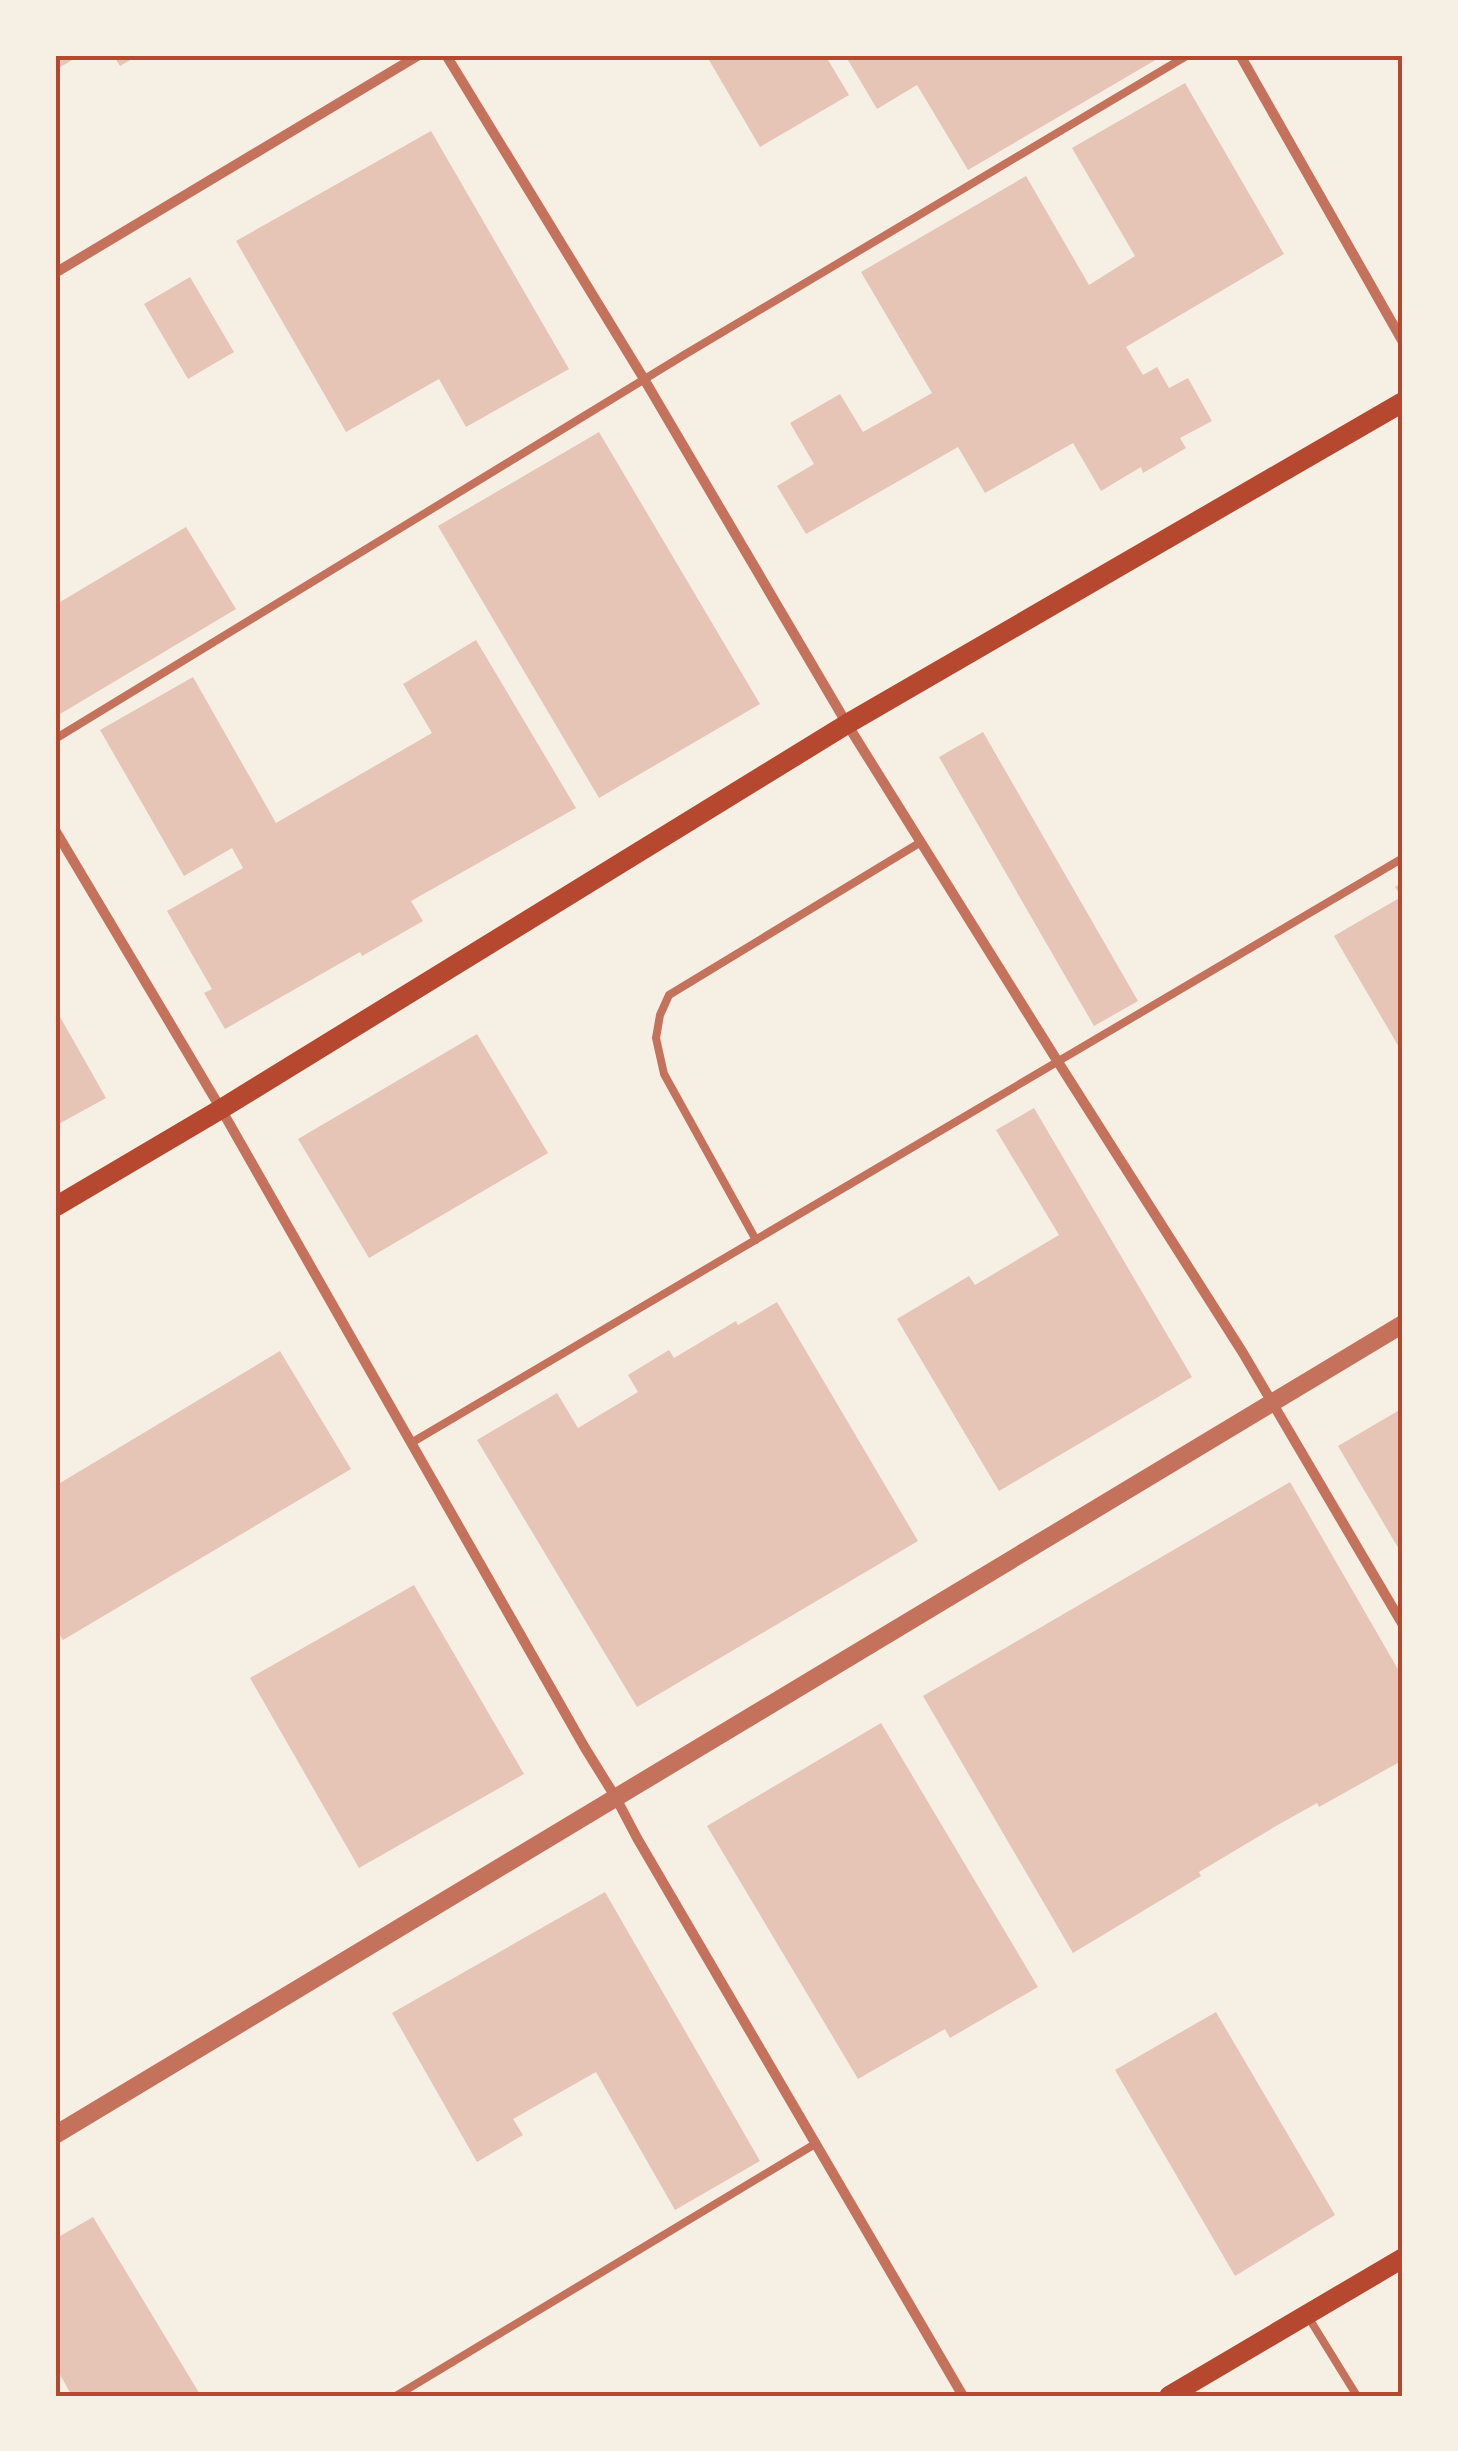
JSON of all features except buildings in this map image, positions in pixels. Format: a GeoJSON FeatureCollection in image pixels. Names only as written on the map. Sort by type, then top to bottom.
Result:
{"type":"FeatureCollection","features":[{"type":"Feature","properties":{"kind":"main road"},"geometry":{"type":"LineString","coordinates":[[55,1207],[848,724],[1403,402]]}},
{"type":"Feature","properties":{"kind":"main road"},"geometry":{"type":"LineString","coordinates":[[1169,2396],[1403,2258]]}},
{"type":"Feature","properties":{"kind":"street"},"geometry":{"type":"LineString","coordinates":[[55,273],[419,55]]}},
{"type":"Feature","properties":{"kind":"street"},"geometry":{"type":"LineString","coordinates":[[446,55],[848,724],[1272,1403],[1403,1625]]}},
{"type":"Feature","properties":{"kind":"street"},"geometry":{"type":"LineString","coordinates":[[1240,55],[1403,342]]}},
{"type":"Feature","properties":{"kind":"street"},"geometry":{"type":"LineString","coordinates":[[55,830],[221,1109],[646,1855],[964,2396]]}},
{"type":"Feature","properties":{"kind":"street"},"geometry":{"type":"LineString","coordinates":[[55,2135],[1403,1324]]}},
{"type":"Feature","properties":{"kind":"lane"},"geometry":{"type":"LineString","coordinates":[[55,738],[644,379],[1188,55]]}},
{"type":"Feature","properties":{"kind":"lane"},"geometry":{"type":"LineString","coordinates":[[756,1240],[664,1074],[656,1038],[660,1014],[670,995],[921,842]]}},
{"type":"Feature","properties":{"kind":"lane"},"geometry":{"type":"LineString","coordinates":[[412,1443],[1403,858]]}},
{"type":"Feature","properties":{"kind":"lane"},"geometry":{"type":"LineString","coordinates":[[396,2396],[816,2144]]}},
{"type":"Feature","properties":{"kind":"lane"},"geometry":{"type":"LineString","coordinates":[[1307,2315],[1357,2396]]}}]}
